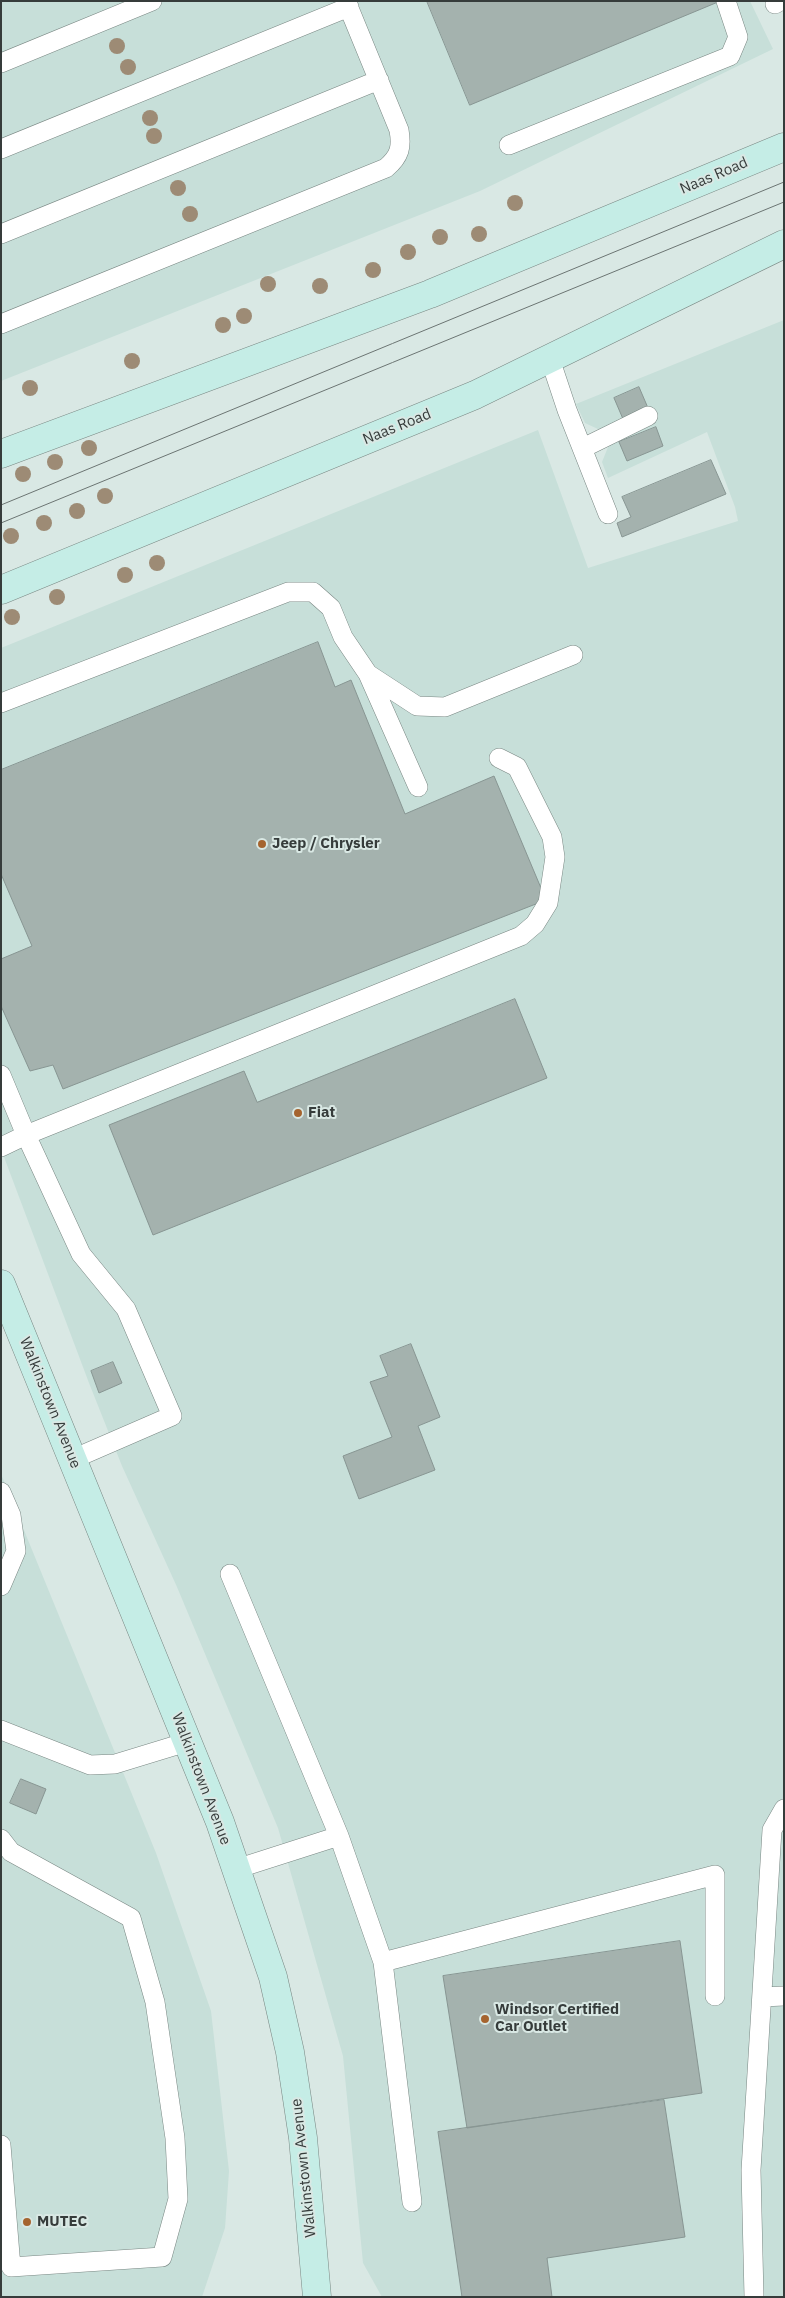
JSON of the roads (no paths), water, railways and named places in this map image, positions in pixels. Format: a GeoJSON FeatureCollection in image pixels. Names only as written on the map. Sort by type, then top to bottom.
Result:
{"type":"FeatureCollection","features":[{"type":"Feature","properties":{"kind":"main road","name":"Naas Road"},"geometry":{"type":"LineString","coordinates":[[1,454],[430,294],[784,147]]}},
{"type":"Feature","properties":{"kind":"main road","name":"Naas Road"},"geometry":{"type":"LineString","coordinates":[[1,590],[475,395],[784,244]]}},
{"type":"Feature","properties":{"kind":"main road","name":"Walkinstown Avenue"},"geometry":{"type":"LineString","coordinates":[[1,1284],[187,1742],[236,1869],[272,1977],[290,2052],[303,2138],[316,2295]]}},
{"type":"Feature","properties":{"kind":"lane"},"geometry":{"type":"LineString","coordinates":[[1,63],[152,1]]}},
{"type":"Feature","properties":{"kind":"lane"},"geometry":{"type":"LineString","coordinates":[[510,145],[730,56],[738,37],[726,1]]}},
{"type":"Feature","properties":{"kind":"lane"},"geometry":{"type":"LineString","coordinates":[[1,149],[348,4],[399,130],[402,144],[398,157],[386,168],[1,324]]}},
{"type":"Feature","properties":{"kind":"lane"},"geometry":{"type":"LineString","coordinates":[[1,234],[379,80]]}},
{"type":"Feature","properties":{"kind":"lane"},"geometry":{"type":"LineString","coordinates":[[550,359],[567,410],[608,514]]}},
{"type":"Feature","properties":{"kind":"lane"},"geometry":{"type":"LineString","coordinates":[[583,448],[648,416]]}},
{"type":"Feature","properties":{"kind":"lane"},"geometry":{"type":"LineString","coordinates":[[1,703],[288,592],[313,592],[331,608],[343,637],[368,674],[418,787]]}},
{"type":"Feature","properties":{"kind":"lane"},"geometry":{"type":"LineString","coordinates":[[368,674],[417,706],[445,707],[573,655]]}},
{"type":"Feature","properties":{"kind":"lane"},"geometry":{"type":"LineString","coordinates":[[1,1146],[521,936],[535,924],[548,903],[555,857],[552,836],[517,767],[499,758]]}},
{"type":"Feature","properties":{"kind":"lane"},"geometry":{"type":"LineString","coordinates":[[1,1075],[26,1135],[81,1254],[126,1309],[172,1416],[73,1460]]}},
{"type":"Feature","properties":{"kind":"lane"},"geometry":{"type":"LineString","coordinates":[[1,1492],[11,1515],[16,1551],[1,1586]]}},
{"type":"Feature","properties":{"kind":"lane"},"geometry":{"type":"LineString","coordinates":[[230,1574],[339,1836],[383,1962],[412,2202]]}},
{"type":"Feature","properties":{"kind":"lane"},"geometry":{"type":"LineString","coordinates":[[1,1730],[90,1765],[115,1764],[187,1742]]}},
{"type":"Feature","properties":{"kind":"lane"},"geometry":{"type":"LineString","coordinates":[[754,2297],[751,2170],[772,1830],[784,1809]]}},
{"type":"Feature","properties":{"kind":"lane"},"geometry":{"type":"LineString","coordinates":[[236,1869],[339,1836]]}},
{"type":"Feature","properties":{"kind":"lane"},"geometry":{"type":"LineString","coordinates":[[1,1839],[11,1852],[131,1918],[155,2002],[175,2138],[178,2199],[162,2257],[11,2267],[1,2145]]}},
{"type":"Feature","properties":{"kind":"lane"},"geometry":{"type":"LineString","coordinates":[[383,1962],[715,1875],[715,1996]]}},
{"type":"Feature","properties":{"kind":"lane"},"geometry":{"type":"LineString","coordinates":[[762,1997],[784,1996]]}},
{"type":"Feature","properties":{"kind":"tram line"},"geometry":{"type":"LineString","coordinates":[[1,505],[784,182]]}},
{"type":"Feature","properties":{"kind":"tram line"},"geometry":{"type":"LineString","coordinates":[[1,523],[784,202]]}},
{"type":"Feature","properties":{"kind":"place","name":"Jeep / Chrysler"},"geometry":{"type":"Point","coordinates":[262,844]}},
{"type":"Feature","properties":{"kind":"place","name":"Fiat"},"geometry":{"type":"Point","coordinates":[298,1113]}},
{"type":"Feature","properties":{"kind":"place","name":"Windsor Certified Car Outlet"},"geometry":{"type":"Point","coordinates":[485,2019]}},
{"type":"Feature","properties":{"kind":"place","name":"MUTEC"},"geometry":{"type":"Point","coordinates":[27,2222]}}]}
